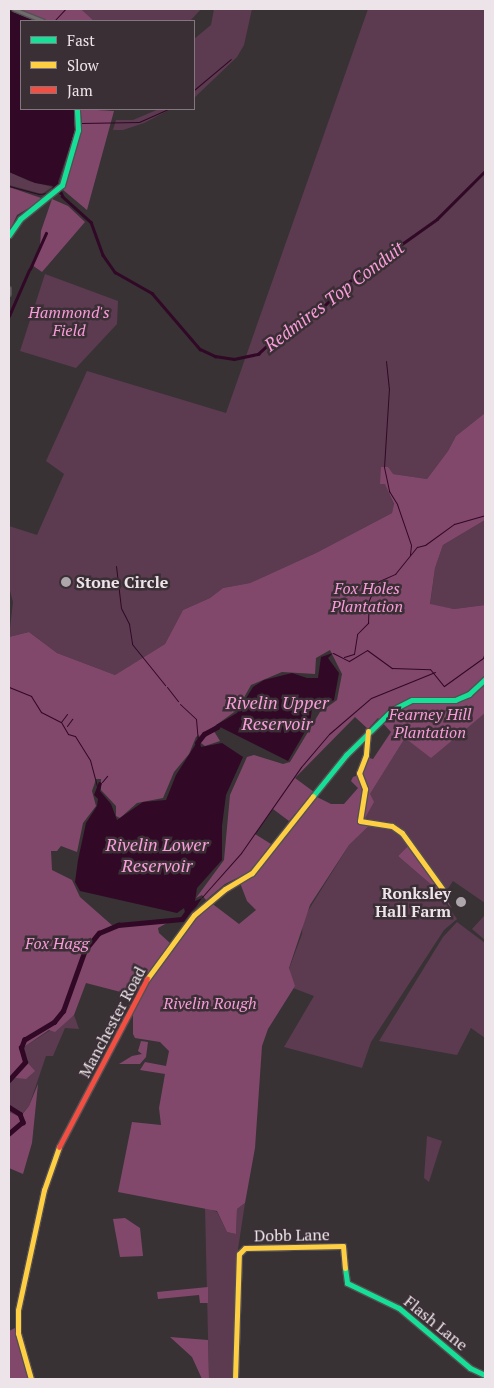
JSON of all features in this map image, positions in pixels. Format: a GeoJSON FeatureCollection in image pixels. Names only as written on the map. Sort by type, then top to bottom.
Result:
{"type":"FeatureCollection","features":[{"type":"Feature","properties":{"kind":"main road"},"geometry":{"type":"LineString","coordinates":[[9,235],[26,214],[56,193],[60,188],[78,130],[77,110]]}},
{"type":"Feature","properties":{"kind":"main road","name":"Manchester Road"},"geometry":{"type":"LineString","coordinates":[[31,1379],[18,1333],[19,1302],[44,1190],[66,1133],[148,977],[189,921],[206,902],[256,868],[368,731],[402,703],[455,700],[469,694],[485,679]]}},
{"type":"Feature","properties":{"kind":"main road"},"geometry":{"type":"LineString","coordinates":[[368,731],[366,755],[359,773],[365,789],[360,821],[392,826],[402,833],[446,894]]}},
{"type":"Feature","properties":{"kind":"main road","name":"Dobb Lane"},"geometry":{"type":"LineString","coordinates":[[235,1379],[240,1251],[291,1245],[344,1248]]}},
{"type":"Feature","properties":{"kind":"main road","name":"Flash Lane"},"geometry":{"type":"LineString","coordinates":[[344,1248],[346,1283],[399,1308],[470,1368],[485,1375]]}},
{"type":"Feature","properties":{"kind":"street"},"geometry":{"type":"LineString","coordinates":[[14,9],[42,20]]}},
{"type":"Feature","properties":{"kind":"street"},"geometry":{"type":"LineString","coordinates":[[9,288],[9,294]]}},
{"type":"Feature","properties":{"kind":"green space"},"geometry":{"type":"Polygon","coordinates":[[[18,9],[81,9],[93,20],[46,20],[18,9]]]}},
{"type":"Feature","properties":{"kind":"green space"},"geometry":{"type":"Polygon","coordinates":[[[81,9],[201,9],[191,20],[93,20],[81,9]]]}},
{"type":"Feature","properties":{"kind":"green space"},"geometry":{"type":"Polygon","coordinates":[[[214,9],[252,9],[244,45],[237,57],[195,97],[195,38],[211,25],[214,9]]]}},
{"type":"Feature","properties":{"kind":"green space"},"geometry":{"type":"Polygon","coordinates":[[[368,9],[485,9],[485,413],[456,436],[448,451],[427,479],[393,474],[381,484],[385,483],[394,505],[392,513],[316,553],[250,583],[223,588],[210,598],[183,610],[165,644],[115,675],[57,653],[29,632],[9,637],[13,602],[9,587],[9,526],[37,535],[64,474],[46,461],[87,371],[226,413],[368,9]]]}},
{"type":"Feature","properties":{"kind":"green space"},"geometry":{"type":"Polygon","coordinates":[[[80,110],[114,111],[87,210],[62,189],[82,121],[80,110]]]}},
{"type":"Feature","properties":{"kind":"green space"},"geometry":{"type":"Polygon","coordinates":[[[157,110],[169,110],[144,123],[123,130],[113,130],[116,120],[133,120],[157,110]]]}},
{"type":"Feature","properties":{"kind":"green space"},"geometry":{"type":"Polygon","coordinates":[[[9,172],[29,181],[52,187],[42,194],[9,185],[9,172]]]}},
{"type":"Feature","properties":{"kind":"green space"},"geometry":{"type":"Polygon","coordinates":[[[9,187],[44,199],[17,215],[9,232],[9,187]]]}},
{"type":"Feature","properties":{"kind":"green space"},"geometry":{"type":"Polygon","coordinates":[[[52,199],[68,206],[85,222],[42,272],[32,265],[40,246],[41,231],[52,199]]]}},
{"type":"Feature","properties":{"kind":"green space","name":"Hammond's Field"},"geometry":{"type":"Polygon","coordinates":[[[45,274],[118,301],[117,324],[76,368],[20,351],[45,274]]]}},
{"type":"Feature","properties":{"kind":"green space"},"geometry":{"type":"Polygon","coordinates":[[[485,413],[485,520],[443,545],[435,568],[430,604],[454,609],[485,605],[485,713],[431,758],[405,738],[370,794],[374,802],[365,818],[373,822],[349,845],[310,905],[289,968],[295,986],[268,1029],[262,1046],[255,1148],[245,1203],[237,1209],[236,1234],[227,1232],[217,1211],[118,1192],[132,1122],[161,1125],[159,1108],[165,1074],[140,1070],[145,1062],[166,1066],[169,1051],[160,1042],[135,1038],[133,1034],[133,1013],[156,970],[191,922],[210,902],[239,924],[256,910],[247,901],[240,883],[253,875],[317,797],[331,804],[344,804],[358,788],[351,781],[353,777],[361,774],[366,757],[373,759],[391,732],[378,718],[368,729],[355,717],[295,778],[314,792],[289,821],[273,809],[255,834],[271,844],[251,871],[225,884],[206,900],[202,895],[196,898],[224,860],[230,795],[247,757],[254,755],[283,764],[290,762],[320,712],[337,700],[342,674],[330,650],[316,658],[315,674],[282,672],[251,685],[237,710],[212,728],[220,741],[205,746],[201,743],[199,735],[196,737],[189,754],[174,772],[163,798],[137,803],[120,818],[116,816],[116,806],[101,790],[101,779],[96,779],[92,791],[96,806],[83,823],[77,852],[61,846],[57,851],[51,851],[52,870],[72,880],[80,897],[114,927],[167,923],[158,928],[159,933],[170,943],[136,996],[86,983],[74,1015],[55,1032],[49,1030],[24,1047],[26,1061],[35,1071],[26,1079],[9,1077],[9,637],[29,632],[57,653],[115,675],[165,644],[183,610],[210,598],[223,588],[250,583],[316,553],[392,513],[394,504],[385,484],[380,484],[381,467],[388,467],[393,474],[427,479],[448,451],[456,436],[485,413]]]}},
{"type":"Feature","properties":{"kind":"green space"},"geometry":{"type":"Polygon","coordinates":[[[485,520],[485,605],[454,609],[430,605],[435,568],[443,545],[485,520]]]}},
{"type":"Feature","properties":{"kind":"green space"},"geometry":{"type":"Polygon","coordinates":[[[485,713],[485,903],[453,881],[447,890],[400,827],[365,818],[370,794],[405,738],[457,733],[485,713]]]}},
{"type":"Feature","properties":{"kind":"green space"},"geometry":{"type":"Polygon","coordinates":[[[370,825],[390,826],[410,844],[398,856],[434,887],[457,919],[444,930],[371,1042],[362,1068],[284,1047],[314,996],[293,988],[289,969],[302,934],[303,919],[349,845],[370,825]]]}},
{"type":"Feature","properties":{"kind":"green space"},"geometry":{"type":"Polygon","coordinates":[[[410,844],[441,889],[452,909],[434,887],[398,856],[410,844]]]}},
{"type":"Feature","properties":{"kind":"green space"},"geometry":{"type":"Polygon","coordinates":[[[485,915],[485,940],[472,929],[485,915]]]}},
{"type":"Feature","properties":{"kind":"green space"},"geometry":{"type":"Polygon","coordinates":[[[457,922],[485,943],[485,1038],[471,1028],[457,1055],[379,1041],[443,937],[457,922]]]}},
{"type":"Feature","properties":{"kind":"green space"},"geometry":{"type":"Polygon","coordinates":[[[74,1015],[79,1029],[65,1028],[53,1056],[46,1056],[29,1106],[19,1117],[9,1112],[9,1077],[26,1061],[24,1047],[74,1015]]]}},
{"type":"Feature","properties":{"kind":"green space"},"geometry":{"type":"Polygon","coordinates":[[[141,1041],[148,1042],[146,1057],[140,1064],[119,1064],[132,1056],[142,1054],[138,1051],[141,1041]]]}},
{"type":"Feature","properties":{"kind":"green space"},"geometry":{"type":"Polygon","coordinates":[[[38,1084],[32,1143],[23,1174],[9,1168],[9,1112],[20,1117],[29,1106],[38,1084]]]}},
{"type":"Feature","properties":{"kind":"green space"},"geometry":{"type":"Polygon","coordinates":[[[427,1136],[442,1141],[429,1182],[424,1178],[427,1136]]]}},
{"type":"Feature","properties":{"kind":"green space"},"geometry":{"type":"Polygon","coordinates":[[[245,1203],[238,1249],[234,1379],[209,1379],[205,1207],[217,1212],[227,1232],[236,1234],[237,1209],[245,1203]]]}},
{"type":"Feature","properties":{"kind":"green space"},"geometry":{"type":"Polygon","coordinates":[[[125,1218],[140,1228],[143,1256],[120,1257],[113,1219],[125,1218]]]}},
{"type":"Feature","properties":{"kind":"green space"},"geometry":{"type":"Polygon","coordinates":[[[208,1287],[208,1303],[200,1303],[199,1295],[158,1299],[157,1292],[208,1287]]]}},
{"type":"Feature","properties":{"kind":"green space"},"geometry":{"type":"Polygon","coordinates":[[[15,1328],[30,1379],[9,1379],[9,1331],[15,1328]]]}},
{"type":"Feature","properties":{"kind":"green space"},"geometry":{"type":"Polygon","coordinates":[[[170,1337],[208,1340],[209,1379],[202,1379],[192,1357],[170,1337]]]}},
{"type":"Feature","properties":{"kind":"water"},"geometry":{"type":"Polygon","coordinates":[[[9,10],[33,20],[20,20],[20,110],[75,110],[78,121],[58,182],[65,198],[52,189],[53,186],[35,183],[9,172],[9,10]]]}},
{"type":"Feature","properties":{"kind":"water","name":"Rivelin Upper Reservoir"},"geometry":{"type":"Polygon","coordinates":[[[333,653],[328,658],[339,673],[334,700],[312,709],[310,723],[288,761],[216,725],[237,713],[253,687],[264,680],[292,673],[307,678],[318,678],[321,657],[333,653]]]}},
{"type":"Feature","properties":{"kind":"water","name":"Rivelin Lower Reservoir"},"geometry":{"type":"Polygon","coordinates":[[[199,739],[201,747],[222,743],[243,757],[226,795],[222,826],[222,860],[197,888],[195,901],[202,898],[196,907],[186,917],[184,908],[177,913],[80,891],[75,882],[78,860],[86,823],[97,806],[98,799],[94,795],[99,782],[102,783],[100,791],[111,804],[117,820],[143,802],[166,800],[176,775],[199,739]]]}},
{"type":"Feature","properties":{"kind":"waterway"},"geometry":{"type":"LineString","coordinates":[[55,20],[65,9]]}},
{"type":"Feature","properties":{"kind":"waterway"},"geometry":{"type":"LineString","coordinates":[[195,89],[231,59]]}},
{"type":"Feature","properties":{"kind":"waterway"},"geometry":{"type":"LineString","coordinates":[[81,123],[139,122],[166,110]]}},
{"type":"Feature","properties":{"kind":"waterway","name":"Redmires Top Conduit"},"geometry":{"type":"LineString","coordinates":[[62,196],[91,222],[103,255],[115,272],[152,293],[200,349],[215,356],[234,359],[258,354],[286,328],[318,312],[347,283],[437,219],[485,171]]}},
{"type":"Feature","properties":{"kind":"waterway"},"geometry":{"type":"LineString","coordinates":[[9,186],[38,194],[50,193]]}},
{"type":"Feature","properties":{"kind":"waterway"},"geometry":{"type":"LineString","coordinates":[[30,269],[46,233]]}},
{"type":"Feature","properties":{"kind":"waterway"},"geometry":{"type":"LineString","coordinates":[[9,316],[29,270]]}},
{"type":"Feature","properties":{"kind":"waterway"},"geometry":{"type":"LineString","coordinates":[[386,361],[389,388],[384,467],[389,491],[397,504],[411,545],[410,555]]}},
{"type":"Feature","properties":{"kind":"waterway"},"geometry":{"type":"LineString","coordinates":[[344,657],[354,654],[357,634],[368,623],[369,600],[377,582],[395,574],[417,547],[425,545],[454,524],[485,515]]}},
{"type":"Feature","properties":{"kind":"waterway"},"geometry":{"type":"LineString","coordinates":[[116,566],[121,608],[129,624],[132,644],[165,685]]}},
{"type":"Feature","properties":{"kind":"waterway"},"geometry":{"type":"LineString","coordinates":[[333,653],[349,661],[367,650],[392,668],[430,669],[444,686],[483,658],[485,652]]}},
{"type":"Feature","properties":{"kind":"waterway"},"geometry":{"type":"LineString","coordinates":[[202,897],[241,853],[301,767],[329,734],[371,698],[435,672]]}},
{"type":"Feature","properties":{"kind":"waterway"},"geometry":{"type":"LineString","coordinates":[[9,687],[31,696],[41,712],[61,722],[68,734],[75,736],[90,760],[97,786]]}},
{"type":"Feature","properties":{"kind":"waterway"},"geometry":{"type":"LineString","coordinates":[[167,687],[178,701]]}},
{"type":"Feature","properties":{"kind":"waterway"},"geometry":{"type":"LineString","coordinates":[[180,704],[196,719],[198,740]]}},
{"type":"Feature","properties":{"kind":"waterway"},"geometry":{"type":"LineString","coordinates":[[61,722],[67,714]]}},
{"type":"Feature","properties":{"kind":"waterway"},"geometry":{"type":"LineString","coordinates":[[67,726],[72,719]]}},
{"type":"Feature","properties":{"kind":"waterway"},"geometry":{"type":"LineString","coordinates":[[197,743],[204,734],[217,727]]}},
{"type":"Feature","properties":{"kind":"waterway"},"geometry":{"type":"LineString","coordinates":[[102,782],[107,776]]}},
{"type":"Feature","properties":{"kind":"waterway"},"geometry":{"type":"LineString","coordinates":[[9,1080],[25,1062],[21,1048],[24,1040],[54,1022],[63,1011],[85,950],[99,933],[118,925],[182,919],[187,912]]}},
{"type":"Feature","properties":{"kind":"waterway"},"geometry":{"type":"LineString","coordinates":[[9,1107],[20,1114],[23,1122],[9,1134]]}},
{"type":"Feature","properties":{"kind":"traffic: fast"},"geometry":{"type":"LineString","coordinates":[[9,235],[20,219],[62,185],[78,130],[77,110]]}},
{"type":"Feature","properties":{"kind":"traffic: fast"},"geometry":{"type":"LineString","coordinates":[[313,796],[346,755],[392,710],[412,700],[455,700],[469,694],[485,679]]}},
{"type":"Feature","properties":{"kind":"traffic: fast"},"geometry":{"type":"LineString","coordinates":[[345,1268],[347,1283],[399,1308],[470,1368],[485,1375]]}},
{"type":"Feature","properties":{"kind":"traffic: slow"},"geometry":{"type":"LineString","coordinates":[[368,731],[366,755],[359,773],[365,789],[360,821],[392,826],[402,833],[446,894]]}},
{"type":"Feature","properties":{"kind":"traffic: slow"},"geometry":{"type":"LineString","coordinates":[[147,979],[194,915],[225,889],[252,873],[313,796]]}},
{"type":"Feature","properties":{"kind":"traffic: slow"},"geometry":{"type":"LineString","coordinates":[[31,1379],[18,1333],[18,1310],[44,1190],[59,1147]]}},
{"type":"Feature","properties":{"kind":"traffic: slow"},"geometry":{"type":"LineString","coordinates":[[235,1379],[239,1254],[245,1248],[343,1246],[345,1268]]}},
{"type":"Feature","properties":{"kind":"traffic: jam"},"geometry":{"type":"LineString","coordinates":[[59,1147],[147,979]]}},
{"type":"Feature","properties":{"kind":"place","name":"Stone Circle"},"geometry":{"type":"Point","coordinates":[66,582]}},
{"type":"Feature","properties":{"kind":"place","name":"Ronksley Hall Farm"},"geometry":{"type":"Point","coordinates":[461,902]}},
{"type":"Feature","properties":{"kind":"park label","name":"Fox Holes Plantation"},"geometry":{"type":"Point","coordinates":[367,597]}},
{"type":"Feature","properties":{"kind":"park label","name":"Fearney Hill Plantation"},"geometry":{"type":"Point","coordinates":[430,723]}},
{"type":"Feature","properties":{"kind":"park label","name":"Fox Hagg"},"geometry":{"type":"Point","coordinates":[57,943]}},
{"type":"Feature","properties":{"kind":"park label","name":"Rivelin Rough"},"geometry":{"type":"Point","coordinates":[210,1003]}}]}
